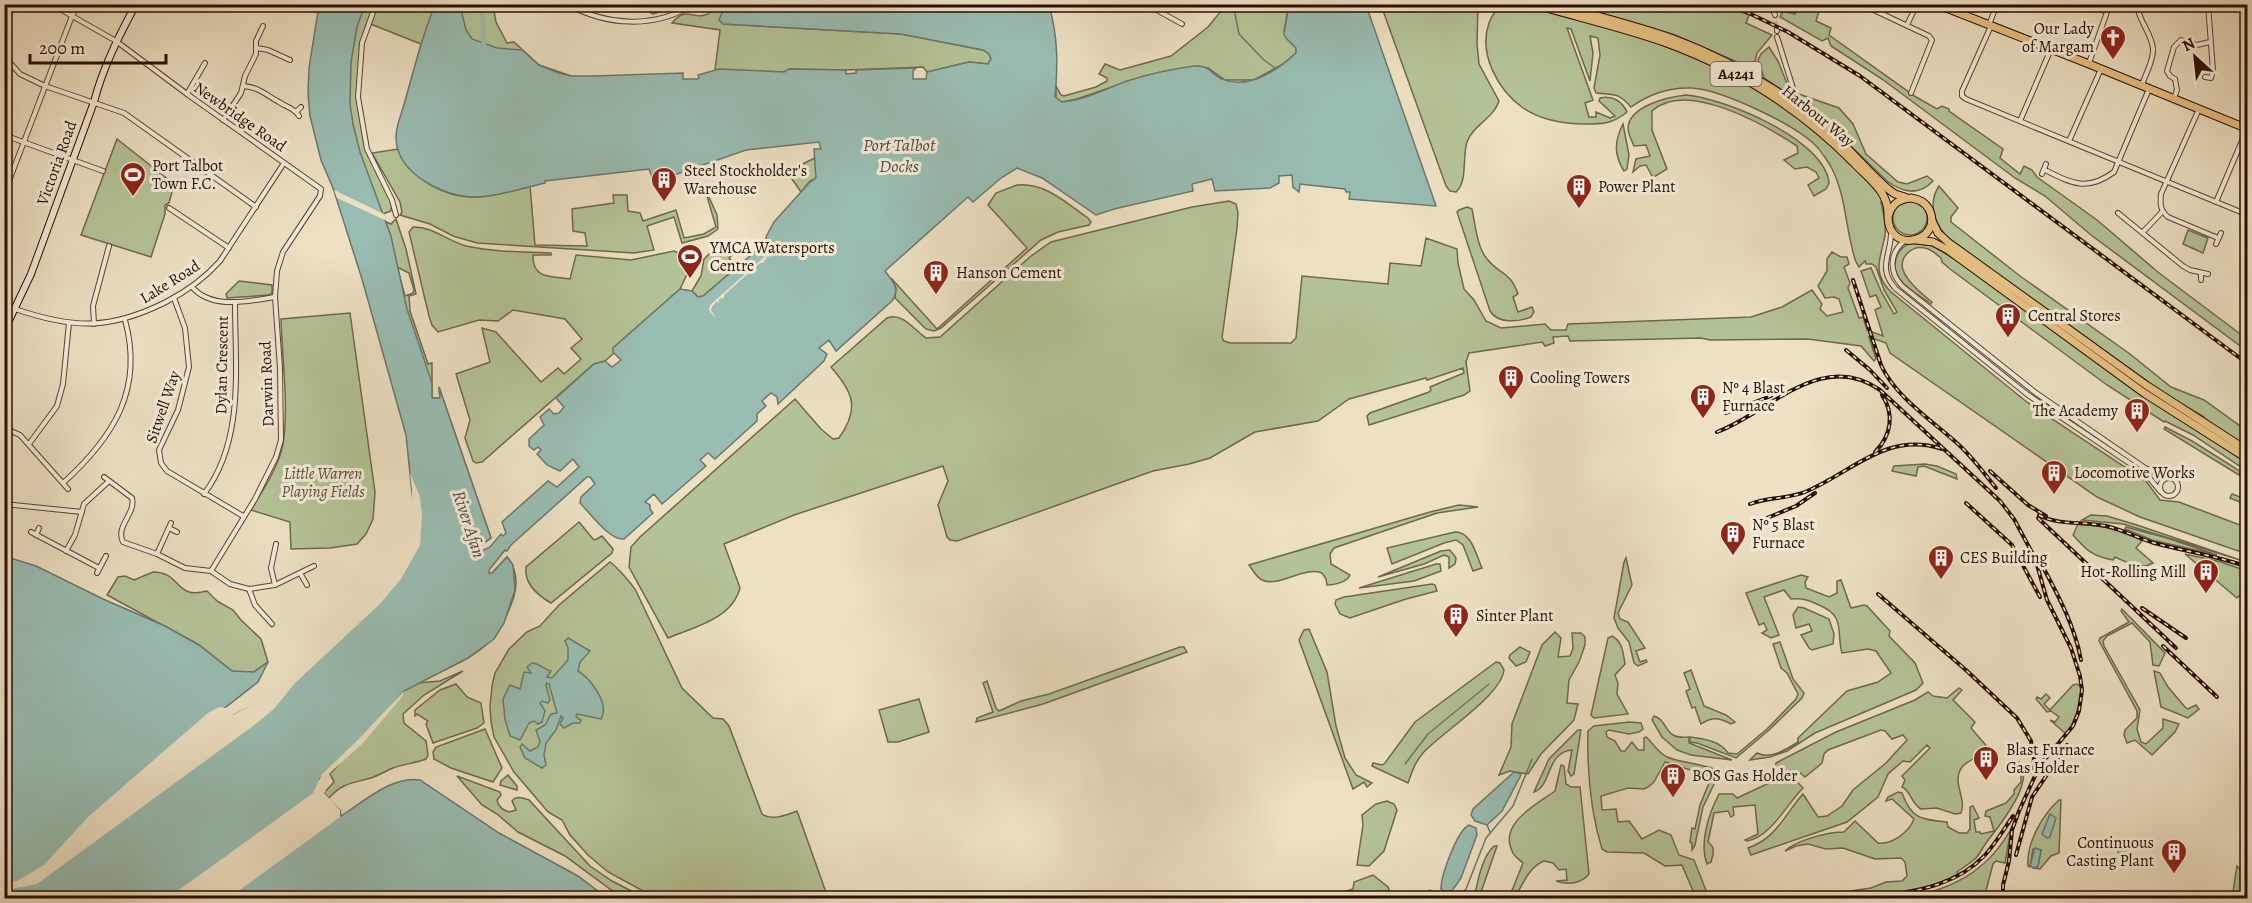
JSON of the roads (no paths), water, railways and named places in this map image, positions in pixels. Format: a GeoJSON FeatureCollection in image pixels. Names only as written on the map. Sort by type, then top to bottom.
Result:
{"type":"FeatureCollection","features":[{"type":"Feature","properties":{"kind":"main road"},"geometry":{"type":"LineString","coordinates":[[1486,4],[1499,4]]}},
{"type":"Feature","properties":{"kind":"main road","name":"Harbour Way"},"geometry":{"type":"LineString","coordinates":[[1533,4],[1663,42],[1711,62],[1756,85],[1810,123],[1845,154],[1884,195],[1889,206],[1888,217]]}},
{"type":"Feature","properties":{"kind":"main road","name":"Harbour Way"},"geometry":{"type":"LineString","coordinates":[[1557,4],[1671,38],[1707,52],[1749,74],[1821,124],[1888,189],[1895,194],[1911,198]]}},
{"type":"Feature","properties":{"kind":"main road"},"geometry":{"type":"LineString","coordinates":[[1936,4],[2247,129]]}},
{"type":"Feature","properties":{"kind":"main road"},"geometry":{"type":"LineString","coordinates":[[1888,217],[1891,208],[1897,202],[1911,198]]}},
{"type":"Feature","properties":{"kind":"main road","name":"A4241"},"geometry":{"type":"LineString","coordinates":[[1911,198],[1918,199],[1925,204],[1938,233],[1949,243],[2146,385],[2247,451]]}},
{"type":"Feature","properties":{"kind":"main road","name":"A4241"},"geometry":{"type":"LineString","coordinates":[[1888,217],[1891,230]]}},
{"type":"Feature","properties":{"kind":"main road"},"geometry":{"type":"LineString","coordinates":[[1916,240],[1927,232],[1931,218]]}},
{"type":"Feature","properties":{"kind":"main road"},"geometry":{"type":"LineString","coordinates":[[1891,230],[1896,236],[1905,240],[1933,242],[1948,250],[2145,393],[2247,459]]}},
{"type":"Feature","properties":{"kind":"street","name":"Newbridge Road"},"geometry":{"type":"LineString","coordinates":[[51,4],[116,41],[186,94],[321,189]]}},
{"type":"Feature","properties":{"kind":"street"},"geometry":{"type":"LineString","coordinates":[[4,194],[78,4]]}},
{"type":"Feature","properties":{"kind":"street","name":"Victoria Road"},"geometry":{"type":"LineString","coordinates":[[4,331],[31,274],[94,102],[99,82],[116,41],[136,4]]}},
{"type":"Feature","properties":{"kind":"street"},"geometry":{"type":"LineString","coordinates":[[376,4],[362,43],[358,97],[369,152],[392,200],[396,215]]}},
{"type":"Feature","properties":{"kind":"street"},"geometry":{"type":"LineString","coordinates":[[567,4],[598,17],[634,22],[662,19],[694,4]]}},
{"type":"Feature","properties":{"kind":"street"},"geometry":{"type":"LineString","coordinates":[[1146,4],[1182,24]]}},
{"type":"Feature","properties":{"kind":"street"},"geometry":{"type":"LineString","coordinates":[[1771,4],[1775,15]]}},
{"type":"Feature","properties":{"kind":"street"},"geometry":{"type":"LineString","coordinates":[[1861,4],[1929,36],[1932,40],[1911,93]]}},
{"type":"Feature","properties":{"kind":"street"},"geometry":{"type":"LineString","coordinates":[[1907,25],[1917,4]]}},
{"type":"Feature","properties":{"kind":"street"},"geometry":{"type":"LineString","coordinates":[[1997,4],[1962,96],[2247,215]]}},
{"type":"Feature","properties":{"kind":"street"},"geometry":{"type":"LineString","coordinates":[[2087,4],[2107,12],[2089,64]]}},
{"type":"Feature","properties":{"kind":"street"},"geometry":{"type":"LineString","coordinates":[[2138,4],[2138,14],[2152,42],[2154,52],[2142,85]]}},
{"type":"Feature","properties":{"kind":"street"},"geometry":{"type":"LineString","coordinates":[[2205,77],[2211,78],[2213,71],[2208,4]]}},
{"type":"Feature","properties":{"kind":"street"},"geometry":{"type":"LineString","coordinates":[[223,120],[241,93],[244,76],[257,48],[256,41],[263,26]]}},
{"type":"Feature","properties":{"kind":"street"},"geometry":{"type":"LineString","coordinates":[[254,30],[259,33]]}},
{"type":"Feature","properties":{"kind":"street"},"geometry":{"type":"LineString","coordinates":[[1777,38],[1793,88]]}},
{"type":"Feature","properties":{"kind":"street"},"geometry":{"type":"LineString","coordinates":[[2174,99],[2177,85],[2175,78],[2170,76],[2167,70],[2174,48],[2181,40],[2197,45],[2210,42]]}},
{"type":"Feature","properties":{"kind":"street"},"geometry":{"type":"LineString","coordinates":[[257,48],[290,60]]}},
{"type":"Feature","properties":{"kind":"street"},"geometry":{"type":"LineString","coordinates":[[2020,121],[2051,49]]}},
{"type":"Feature","properties":{"kind":"street"},"geometry":{"type":"LineString","coordinates":[[4,56],[20,74],[45,86],[124,112],[256,207]]}},
{"type":"Feature","properties":{"kind":"street"},"geometry":{"type":"LineString","coordinates":[[282,62],[285,57]]}},
{"type":"Feature","properties":{"kind":"street"},"geometry":{"type":"LineString","coordinates":[[186,94],[199,67],[205,63]]}},
{"type":"Feature","properties":{"kind":"street"},"geometry":{"type":"LineString","coordinates":[[2069,141],[2101,69]]}},
{"type":"Feature","properties":{"kind":"street"},"geometry":{"type":"LineString","coordinates":[[243,86],[262,91],[298,114],[301,107]]}},
{"type":"Feature","properties":{"kind":"street"},"geometry":{"type":"LineString","coordinates":[[2046,164],[2043,172],[2073,184],[2105,179],[2114,172],[2149,88]]}},
{"type":"Feature","properties":{"kind":"street"},"geometry":{"type":"LineString","coordinates":[[2199,108],[2161,194],[2160,205],[2162,212],[2168,217],[2218,238]]}},
{"type":"Feature","properties":{"kind":"street"},"geometry":{"type":"LineString","coordinates":[[2216,202],[2247,129]]}},
{"type":"Feature","properties":{"kind":"street"},"geometry":{"type":"LineString","coordinates":[[4,135],[103,171]]}},
{"type":"Feature","properties":{"kind":"street","name":"Lake Road"},"geometry":{"type":"LineString","coordinates":[[15,309],[69,323],[94,324],[125,320],[143,314],[174,298],[208,274],[229,248],[284,163]]}},
{"type":"Feature","properties":{"kind":"street","name":"Darwin Road"},"geometry":{"type":"LineString","coordinates":[[211,571],[255,499],[276,457],[281,440],[280,368],[275,297],[277,271],[284,252],[320,195],[321,189]]}},
{"type":"Feature","properties":{"kind":"street"},"geometry":{"type":"LineString","coordinates":[[169,208],[229,248]]}},
{"type":"Feature","properties":{"kind":"street"},"geometry":{"type":"LineString","coordinates":[[2143,232],[2162,212]]}},
{"type":"Feature","properties":{"kind":"street"},"geometry":{"type":"LineString","coordinates":[[2119,217],[2143,232],[2183,266],[2208,274]]}},
{"type":"Feature","properties":{"kind":"street"},"geometry":{"type":"LineString","coordinates":[[1891,230],[1886,267],[1888,278],[1896,289],[2028,395],[2143,472],[2160,491],[2169,496],[2176,492],[2178,486],[2176,482],[2145,468],[2036,393],[1902,286],[1894,274],[1892,261],[1896,250],[1905,240]]}},
{"type":"Feature","properties":{"kind":"street"},"geometry":{"type":"LineString","coordinates":[[2216,244],[2221,233]]}},
{"type":"Feature","properties":{"kind":"street"},"geometry":{"type":"LineString","coordinates":[[2247,234],[2244,241],[2247,293]]}},
{"type":"Feature","properties":{"kind":"street"},"geometry":{"type":"LineString","coordinates":[[94,324],[93,306],[109,246]]}},
{"type":"Feature","properties":{"kind":"street"},"geometry":{"type":"LineString","coordinates":[[2200,280],[2201,273]]}},
{"type":"Feature","properties":{"kind":"street"},"geometry":{"type":"LineString","coordinates":[[192,287],[197,293],[218,301],[235,303],[275,297]]}},
{"type":"Feature","properties":{"kind":"street","name":"Sitwell Way"},"geometry":{"type":"LineString","coordinates":[[174,298],[186,328],[189,367],[178,410],[159,450],[161,463],[167,471],[243,516]]}},
{"type":"Feature","properties":{"kind":"street","name":"Dylan Crescent"},"geometry":{"type":"LineString","coordinates":[[204,494],[218,471],[234,419],[235,303]]}},
{"type":"Feature","properties":{"kind":"street"},"geometry":{"type":"LineString","coordinates":[[63,483],[97,448],[115,423],[126,399],[131,374],[130,338],[125,320]]}},
{"type":"Feature","properties":{"kind":"street"},"geometry":{"type":"LineString","coordinates":[[29,444],[57,406],[63,384],[69,323]]}},
{"type":"Feature","properties":{"kind":"street"},"geometry":{"type":"LineString","coordinates":[[4,428],[20,435],[68,489]]}},
{"type":"Feature","properties":{"kind":"street"},"geometry":{"type":"LineString","coordinates":[[104,477],[132,498],[134,504],[121,531],[123,542],[157,554],[185,568],[211,571],[230,584],[249,589],[275,585],[314,566]]}},
{"type":"Feature","properties":{"kind":"street"},"geometry":{"type":"LineString","coordinates":[[2160,491],[2160,483],[2167,478]]}},
{"type":"Feature","properties":{"kind":"street"},"geometry":{"type":"LineString","coordinates":[[66,551],[75,535],[84,504],[109,481]]}},
{"type":"Feature","properties":{"kind":"street"},"geometry":{"type":"LineString","coordinates":[[4,504],[82,512]]}},
{"type":"Feature","properties":{"kind":"street"},"geometry":{"type":"LineString","coordinates":[[157,554],[170,526],[177,532]]}},
{"type":"Feature","properties":{"kind":"street"},"geometry":{"type":"LineString","coordinates":[[36,535],[39,528]]}},
{"type":"Feature","properties":{"kind":"street"},"geometry":{"type":"LineString","coordinates":[[31,532],[98,570],[106,556]]}},
{"type":"Feature","properties":{"kind":"street"},"geometry":{"type":"LineString","coordinates":[[275,585],[271,568],[271,551],[276,544]]}},
{"type":"Feature","properties":{"kind":"street"},"geometry":{"type":"LineString","coordinates":[[300,573],[307,585]]}},
{"type":"Feature","properties":{"kind":"street"},"geometry":{"type":"LineString","coordinates":[[249,589],[255,605],[271,621],[274,616]]}},
{"type":"Feature","properties":{"kind":"water"},"geometry":{"type":"Polygon","coordinates":[[[319,5],[365,5],[357,27],[351,62],[350,104],[353,124],[360,152],[391,236],[407,309],[432,383],[432,398],[440,398],[439,387],[491,538],[472,551],[474,555],[490,547],[501,534],[503,536],[506,533],[502,522],[548,481],[557,487],[579,467],[573,459],[560,471],[547,465],[537,454],[541,450],[538,447],[534,450],[529,446],[529,439],[544,425],[540,417],[549,409],[554,414],[559,413],[564,407],[556,398],[594,364],[605,361],[612,367],[621,360],[613,352],[613,348],[680,289],[692,291],[698,297],[703,296],[764,244],[774,222],[816,178],[814,149],[821,149],[819,142],[746,150],[654,182],[649,169],[545,181],[545,183],[503,193],[477,197],[464,196],[437,188],[413,173],[404,162],[398,150],[396,137],[418,53],[435,5],[460,5],[466,30],[472,39],[497,48],[522,50],[539,65],[571,76],[683,73],[683,79],[697,79],[698,75],[719,69],[784,72],[789,69],[846,70],[846,74],[856,73],[856,70],[916,68],[913,71],[913,79],[926,79],[927,72],[969,62],[988,64],[991,59],[989,54],[983,50],[901,34],[723,24],[719,20],[722,13],[731,5],[1049,5],[1056,51],[1055,97],[1062,102],[1087,97],[1144,76],[1194,66],[1204,67],[1218,77],[1232,82],[1253,80],[1272,72],[1296,53],[1296,48],[1284,34],[1289,5],[1366,5],[1436,206],[1349,199],[1350,192],[1346,192],[1345,189],[1300,184],[1299,192],[1293,187],[1292,175],[1279,176],[1279,183],[1270,188],[1215,191],[1212,179],[1192,184],[1193,191],[1096,215],[1042,178],[1017,168],[1001,178],[973,202],[968,197],[885,271],[896,289],[892,301],[836,351],[829,340],[819,348],[827,354],[824,361],[778,404],[777,397],[771,393],[762,401],[766,406],[757,414],[757,421],[715,459],[708,453],[700,460],[706,466],[662,504],[654,494],[645,502],[650,505],[653,513],[624,539],[613,536],[580,503],[581,497],[595,484],[590,477],[587,477],[507,551],[505,550],[489,570],[489,573],[492,573],[507,557],[513,565],[515,590],[504,623],[494,639],[468,658],[404,691],[366,735],[320,778],[319,790],[340,810],[341,816],[389,786],[399,782],[420,780],[499,833],[578,876],[607,898],[5,898],[4,556],[36,566],[165,626],[199,645],[232,671],[254,672],[268,662],[258,682],[203,725],[224,720],[272,696],[365,612],[400,568],[411,538],[413,503],[406,435],[362,279],[333,188],[321,160],[310,116],[309,68],[319,5]]]}},
{"type":"Feature","properties":{"kind":"water"},"geometry":{"type":"Polygon","coordinates":[[[568,638],[590,651],[580,662],[578,671],[598,692],[603,713],[601,719],[577,714],[576,717],[581,720],[580,723],[573,723],[564,728],[560,724],[563,718],[561,716],[556,730],[546,743],[544,755],[546,765],[542,768],[525,758],[520,747],[522,744],[530,751],[538,747],[540,742],[536,730],[545,725],[551,714],[557,713],[549,684],[546,685],[550,700],[548,703],[542,701],[540,703],[545,711],[542,722],[529,723],[520,740],[510,736],[503,699],[510,685],[520,689],[524,672],[531,673],[527,667],[532,663],[551,671],[547,677],[552,678],[568,660],[568,648],[565,641],[568,638]]]}},
{"type":"Feature","properties":{"kind":"water"},"geometry":{"type":"Polygon","coordinates":[[[1514,772],[1521,774],[1502,811],[1487,825],[1475,821],[1471,815],[1473,809],[1514,772]]]}},
{"type":"Feature","properties":{"kind":"water"},"geometry":{"type":"Polygon","coordinates":[[[2050,814],[2056,818],[2050,837],[2047,838],[2042,834],[2050,814]]]}},
{"type":"Feature","properties":{"kind":"water"},"geometry":{"type":"Polygon","coordinates":[[[1469,825],[1476,828],[1477,835],[1461,878],[1452,891],[1445,892],[1441,889],[1447,864],[1455,844],[1469,825]]]}},
{"type":"Feature","properties":{"kind":"water"},"geometry":{"type":"Polygon","coordinates":[[[2035,848],[2041,850],[2038,866],[2034,868],[2030,866],[2035,848]]]}},
{"type":"Feature","properties":{"kind":"water"},"geometry":{"type":"Polygon","coordinates":[[[1430,890],[1448,898],[1419,898],[1430,890]]]}},
{"type":"Feature","properties":{"kind":"waterway"},"geometry":{"type":"LineString","coordinates":[[482,4],[484,44]]}},
{"type":"Feature","properties":{"kind":"waterway"},"geometry":{"type":"LineString","coordinates":[[1233,4],[1239,34],[1275,68]]}},
{"type":"Feature","properties":{"kind":"waterway"},"geometry":{"type":"LineString","coordinates":[[1405,764],[1428,734],[1489,684]]}},
{"type":"Feature","properties":{"kind":"waterway"},"geometry":{"type":"LineString","coordinates":[[1457,898],[1466,889],[1486,838],[1513,806],[1532,759]]}},
{"type":"Feature","properties":{"kind":"waterway"},"geometry":{"type":"LineString","coordinates":[[1487,825],[1490,832]]}},
{"type":"Feature","properties":{"kind":"tunnel"},"geometry":{"type":"LineString","coordinates":[[1775,15],[1777,29]]}},
{"type":"Feature","properties":{"kind":"railway"},"geometry":{"type":"LineString","coordinates":[[1730,4],[1788,32],[1860,76],[2248,364]]}},
{"type":"Feature","properties":{"kind":"railway"},"geometry":{"type":"LineString","coordinates":[[1853,280],[1881,365],[1888,377],[1905,398],[1964,450],[1996,488]]}},
{"type":"Feature","properties":{"kind":"railway"},"geometry":{"type":"LineString","coordinates":[[1846,350],[1887,388]]}},
{"type":"Feature","properties":{"kind":"railway"},"geometry":{"type":"LineString","coordinates":[[1717,432],[1737,423],[1796,388],[1816,380],[1837,376],[1858,379],[1880,390],[2000,501],[2014,519],[2035,558],[2047,600],[2071,648],[2082,690],[2079,711],[2073,726],[2040,765],[2019,811],[2012,830],[2003,898]]}},
{"type":"Feature","properties":{"kind":"railway"},"geometry":{"type":"LineString","coordinates":[[1875,452],[1885,439],[1890,417],[1882,395]]}},
{"type":"Feature","properties":{"kind":"railway"},"geometry":{"type":"LineString","coordinates":[[1726,413],[1771,396]]}},
{"type":"Feature","properties":{"kind":"railway"},"geometry":{"type":"LineString","coordinates":[[1750,504],[1805,492],[1887,449],[1904,445],[1922,445],[1942,449]]}},
{"type":"Feature","properties":{"kind":"railway"},"geometry":{"type":"LineString","coordinates":[[1990,471],[2028,505],[2046,516]]}},
{"type":"Feature","properties":{"kind":"railway"},"geometry":{"type":"LineString","coordinates":[[1767,518],[1796,506],[1815,493]]}},
{"type":"Feature","properties":{"kind":"railway"},"geometry":{"type":"LineString","coordinates":[[1966,503],[2012,545],[2040,597]]}},
{"type":"Feature","properties":{"kind":"railway"},"geometry":{"type":"LineString","coordinates":[[2039,515],[2055,521],[2106,526],[2154,543],[2248,567]]}},
{"type":"Feature","properties":{"kind":"railway"},"geometry":{"type":"LineString","coordinates":[[2038,518],[2176,648]]}},
{"type":"Feature","properties":{"kind":"railway"},"geometry":{"type":"LineString","coordinates":[[2043,567],[2071,624],[2081,660]]}},
{"type":"Feature","properties":{"kind":"railway"},"geometry":{"type":"LineString","coordinates":[[1878,594],[2017,718],[2031,741],[2034,757],[2033,773]]}},
{"type":"Feature","properties":{"kind":"railway"},"geometry":{"type":"LineString","coordinates":[[2142,608],[2186,638]]}},
{"type":"Feature","properties":{"kind":"railway"},"geometry":{"type":"LineString","coordinates":[[2163,646],[2217,697]]}},
{"type":"Feature","properties":{"kind":"railway"},"geometry":{"type":"LineString","coordinates":[[2016,855],[2032,797],[2067,745]]}},
{"type":"Feature","properties":{"kind":"railway"},"geometry":{"type":"LineString","coordinates":[[1873,898],[1933,886],[1961,874],[1985,855],[2013,816]]}},
{"type":"Feature","properties":{"kind":"place","name":"Our Lady of Margam"},"geometry":{"type":"Point","coordinates":[2113,61]}},
{"type":"Feature","properties":{"kind":"place","name":"Port Talbot Town F.C."},"geometry":{"type":"Point","coordinates":[133,198]}},
{"type":"Feature","properties":{"kind":"place","name":"Steel Stockholder's Warehouse"},"geometry":{"type":"Point","coordinates":[664,203]}},
{"type":"Feature","properties":{"kind":"place","name":"Power Plant"},"geometry":{"type":"Point","coordinates":[1579,210]}},
{"type":"Feature","properties":{"kind":"place","name":"YMCA Watersports Centre"},"geometry":{"type":"Point","coordinates":[690,280]}},
{"type":"Feature","properties":{"kind":"place","name":"Hanson Cement"},"geometry":{"type":"Point","coordinates":[936,296]}},
{"type":"Feature","properties":{"kind":"place","name":"Central Stores"},"geometry":{"type":"Point","coordinates":[2008,339]}},
{"type":"Feature","properties":{"kind":"place","name":"Cooling Towers"},"geometry":{"type":"Point","coordinates":[1511,401]}},
{"type":"Feature","properties":{"kind":"place","name":"Nº 4 Blast Furnace"},"geometry":{"type":"Point","coordinates":[1703,420]}},
{"type":"Feature","properties":{"kind":"place","name":"The Academy"},"geometry":{"type":"Point","coordinates":[2137,434]}},
{"type":"Feature","properties":{"kind":"place","name":"Locomotive Works"},"geometry":{"type":"Point","coordinates":[2054,496]}},
{"type":"Feature","properties":{"kind":"place","name":"Nº 5 Blast Furnace"},"geometry":{"type":"Point","coordinates":[1733,557]}},
{"type":"Feature","properties":{"kind":"place","name":"CES Building"},"geometry":{"type":"Point","coordinates":[1941,581]}},
{"type":"Feature","properties":{"kind":"place","name":"Hot-Rolling Mill"},"geometry":{"type":"Point","coordinates":[2206,595]}},
{"type":"Feature","properties":{"kind":"place","name":"Sinter Plant"},"geometry":{"type":"Point","coordinates":[1456,639]}},
{"type":"Feature","properties":{"kind":"place","name":"Blast Furnace Gas Holder"},"geometry":{"type":"Point","coordinates":[1986,782]}},
{"type":"Feature","properties":{"kind":"place","name":"BOS Gas Holder"},"geometry":{"type":"Point","coordinates":[1673,799]}},
{"type":"Feature","properties":{"kind":"place","name":"Continuous Casting Plant"},"geometry":{"type":"Point","coordinates":[2174,875]}},
{"type":"Feature","properties":{"kind":"water label","name":"Port Talbot Docks"},"geometry":{"type":"Point","coordinates":[899,155]}},
{"type":"Feature","properties":{"kind":"water label","name":"River Afan"},"geometry":{"type":"Point","coordinates":[469,524]}},
{"type":"Feature","properties":{"kind":"park label","name":"Little Warren Playing Fields"},"geometry":{"type":"Point","coordinates":[323,483]}}]}
